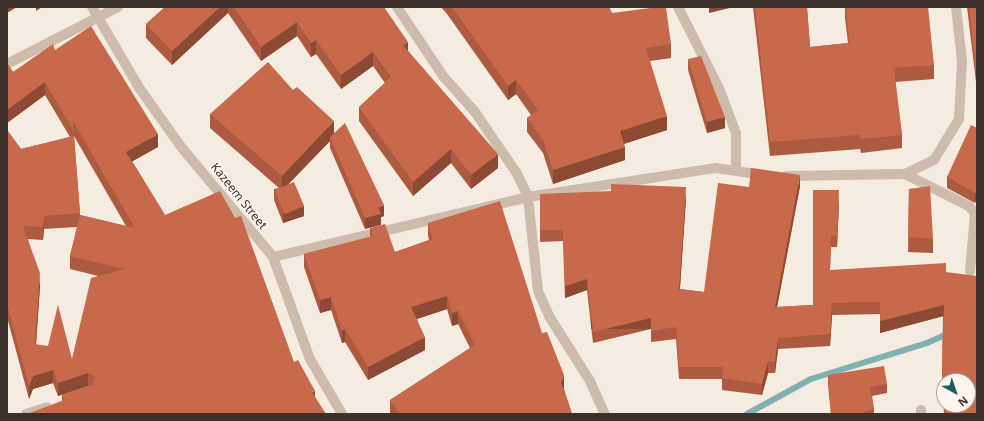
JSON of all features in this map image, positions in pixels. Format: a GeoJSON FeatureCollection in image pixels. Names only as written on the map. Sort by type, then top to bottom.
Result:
{"type":"FeatureCollection","features":[{"type":"Feature","properties":{"kind":"street"},"geometry":{"type":"LineString","coordinates":[[7,64],[94,12],[118,7]]}},
{"type":"Feature","properties":{"kind":"street"},"geometry":{"type":"LineString","coordinates":[[397,7],[443,76],[475,112],[516,172],[528,197],[538,291],[553,323],[590,381],[605,414]]}},
{"type":"Feature","properties":{"kind":"street"},"geometry":{"type":"LineString","coordinates":[[678,7],[719,88],[736,133],[736,170]]}},
{"type":"Feature","properties":{"kind":"street"},"geometry":{"type":"LineString","coordinates":[[273,256],[528,197],[715,168],[769,176],[905,174],[934,160],[959,119],[962,61],[956,7]]}},
{"type":"Feature","properties":{"kind":"street","name":"Kazeem Street"},"geometry":{"type":"LineString","coordinates":[[94,12],[140,89],[182,148],[273,256],[310,359],[342,414]]}},
{"type":"Feature","properties":{"kind":"street"},"geometry":{"type":"LineString","coordinates":[[905,174],[969,206],[975,214],[970,271]]}},
{"type":"Feature","properties":{"kind":"street"},"geometry":{"type":"LineString","coordinates":[[26,414],[62,402]]}},
{"type":"Feature","properties":{"kind":"building"},"geometry":{"type":"Polygon","coordinates":[[[165,7],[220,7],[172,51],[146,24],[165,7]]]}},
{"type":"Feature","properties":{"kind":"building"},"geometry":{"type":"Polygon","coordinates":[[[234,7],[384,7],[408,42],[403,45],[498,154],[471,175],[451,149],[413,182],[359,107],[391,77],[373,52],[341,75],[316,40],[311,43],[297,22],[261,47],[234,7]]]}},
{"type":"Feature","properties":{"kind":"building"},"geometry":{"type":"Polygon","coordinates":[[[452,7],[609,7],[612,13],[666,7],[671,44],[646,48],[667,116],[620,131],[625,147],[553,170],[543,140],[527,118],[538,110],[516,80],[508,86],[452,7]]]}},
{"type":"Feature","properties":{"kind":"building"},"geometry":{"type":"Polygon","coordinates":[[[755,7],[807,7],[810,47],[849,43],[846,7],[928,7],[934,65],[894,68],[902,135],[861,139],[860,135],[770,142],[755,7]]]}},
{"type":"Feature","properties":{"kind":"building"},"geometry":{"type":"Polygon","coordinates":[[[969,7],[977,7],[977,71],[976,71],[969,7]]]}},
{"type":"Feature","properties":{"kind":"building"},"geometry":{"type":"Polygon","coordinates":[[[91,26],[158,134],[126,152],[165,215],[220,191],[235,218],[241,216],[294,362],[298,360],[315,391],[312,392],[326,414],[27,414],[64,400],[62,395],[92,385],[96,377],[88,373],[58,383],[53,370],[33,376],[29,386],[7,304],[7,130],[21,149],[74,136],[80,213],[44,216],[43,227],[23,226],[40,273],[35,344],[48,346],[58,305],[72,359],[91,278],[124,269],[70,256],[80,215],[135,228],[73,121],[73,130],[45,82],[7,110],[7,65],[8,64],[13,72],[53,44],[55,50],[91,26]]]}},
{"type":"Feature","properties":{"kind":"building"},"geometry":{"type":"Polygon","coordinates":[[[701,56],[725,117],[707,122],[688,59],[701,56]]]}},
{"type":"Feature","properties":{"kind":"building"},"geometry":{"type":"Polygon","coordinates":[[[268,62],[293,90],[297,87],[334,121],[282,176],[210,114],[268,62]]]}},
{"type":"Feature","properties":{"kind":"building"},"geometry":{"type":"Polygon","coordinates":[[[345,123],[384,205],[378,207],[381,214],[365,218],[330,137],[345,123]]]}},
{"type":"Feature","properties":{"kind":"building"},"geometry":{"type":"Polygon","coordinates":[[[971,125],[977,128],[977,189],[975,193],[947,177],[971,125]]]}},
{"type":"Feature","properties":{"kind":"building"},"geometry":{"type":"Polygon","coordinates":[[[751,168],[800,175],[775,307],[813,305],[813,190],[839,190],[837,236],[831,235],[830,270],[946,263],[946,272],[977,276],[977,414],[945,414],[976,413],[976,373],[943,373],[944,305],[880,321],[880,302],[832,303],[830,334],[778,338],[775,362],[768,361],[762,384],[722,378],[723,367],[679,367],[676,327],[651,331],[651,318],[593,332],[587,279],[565,286],[563,230],[540,230],[540,194],[611,191],[611,184],[686,187],[679,289],[704,292],[718,183],[749,187],[751,168]]]}},
{"type":"Feature","properties":{"kind":"building"},"geometry":{"type":"Polygon","coordinates":[[[294,182],[304,206],[285,214],[275,190],[294,182]]]}},
{"type":"Feature","properties":{"kind":"building"},"geometry":{"type":"Polygon","coordinates":[[[930,186],[933,239],[908,237],[909,189],[930,186]]]}},
{"type":"Feature","properties":{"kind":"building"},"geometry":{"type":"Polygon","coordinates":[[[500,201],[542,333],[547,332],[564,375],[561,382],[572,414],[400,414],[390,400],[475,345],[458,311],[452,313],[447,296],[411,307],[425,337],[368,367],[345,329],[342,330],[331,297],[320,300],[304,254],[373,236],[370,228],[385,224],[395,252],[433,239],[428,223],[500,201]]]}},
{"type":"Feature","properties":{"kind":"building"},"geometry":{"type":"Polygon","coordinates":[[[884,366],[887,384],[870,387],[874,409],[863,412],[863,414],[831,414],[828,375],[884,366]]]}},
{"type":"Feature","properties":{"kind":"waterway"},"geometry":{"type":"LineString","coordinates":[[747,414],[811,379],[927,343],[949,333]]}}]}
